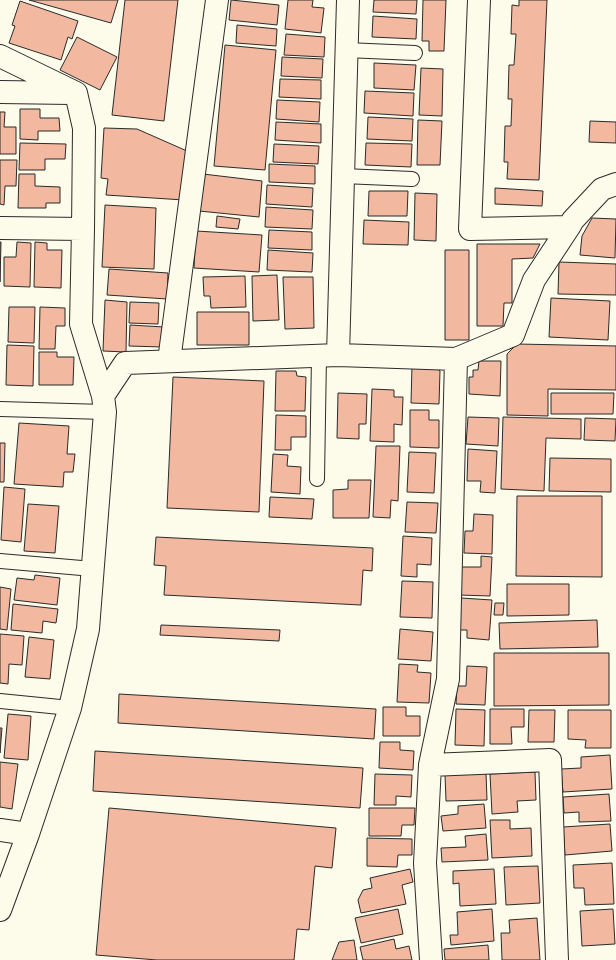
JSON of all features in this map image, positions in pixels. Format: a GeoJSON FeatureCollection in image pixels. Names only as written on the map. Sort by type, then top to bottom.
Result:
{"type":"FeatureCollection","features":[{"type":"Feature","properties":{"kind":"street"},"geometry":{"type":"LineString","coordinates":[[169,361],[217,0]]}},
{"type":"Feature","properties":{"kind":"street"},"geometry":{"type":"LineString","coordinates":[[329,355],[343,176],[348,0]]}},
{"type":"Feature","properties":{"kind":"street"},"geometry":{"type":"LineString","coordinates":[[479,0],[470,229],[569,227]]}},
{"type":"Feature","properties":{"kind":"street"},"geometry":{"type":"LineString","coordinates":[[0,56],[76,93]]}},
{"type":"Feature","properties":{"kind":"street"},"geometry":{"type":"LineString","coordinates":[[0,92],[76,93]]}},
{"type":"Feature","properties":{"kind":"street"},"geometry":{"type":"LineString","coordinates":[[0,910],[28,834],[70,708],[88,629],[104,404],[81,324],[84,128],[76,93]]}},
{"type":"Feature","properties":{"kind":"street"},"geometry":{"type":"LineString","coordinates":[[104,404],[125,363],[329,355],[456,359],[513,335],[534,280],[573,220],[602,189],[616,184]]}},
{"type":"Feature","properties":{"kind":"street"},"geometry":{"type":"LineString","coordinates":[[0,228],[83,229]]}},
{"type":"Feature","properties":{"kind":"street"},"geometry":{"type":"LineString","coordinates":[[431,960],[425,863],[430,765],[448,679],[456,359]]}},
{"type":"Feature","properties":{"kind":"street"},"geometry":{"type":"LineString","coordinates":[[430,765],[550,760],[557,960]]}},
{"type":"Feature","properties":{"kind":"street"},"geometry":{"type":"LineString","coordinates":[[0,830],[28,834]]}},
{"type":"Feature","properties":{"kind":"lane"},"geometry":{"type":"LineString","coordinates":[[346,50],[415,52]]}},
{"type":"Feature","properties":{"kind":"lane"},"geometry":{"type":"LineString","coordinates":[[343,176],[412,179]]}},
{"type":"Feature","properties":{"kind":"lane"},"geometry":{"type":"LineString","coordinates":[[317,479],[329,355]]}},
{"type":"Feature","properties":{"kind":"lane"},"geometry":{"type":"LineString","coordinates":[[0,409],[104,404]]}},
{"type":"Feature","properties":{"kind":"lane"},"geometry":{"type":"LineString","coordinates":[[0,560],[93,569]]}},
{"type":"Feature","properties":{"kind":"lane"},"geometry":{"type":"LineString","coordinates":[[0,701],[70,708]]}},
{"type":"Feature","properties":{"kind":"building"},"geometry":{"type":"Polygon","coordinates":[[[29,0],[118,0],[111,23],[29,0]]]}},
{"type":"Feature","properties":{"kind":"building"},"geometry":{"type":"Polygon","coordinates":[[[125,0],[178,0],[164,121],[112,115],[125,0]]]}},
{"type":"Feature","properties":{"kind":"building"},"geometry":{"type":"Polygon","coordinates":[[[231,0],[279,5],[277,25],[229,20],[231,0]]]}},
{"type":"Feature","properties":{"kind":"building"},"geometry":{"type":"Polygon","coordinates":[[[288,0],[313,0],[312,7],[324,8],[321,33],[285,29],[288,0]]]}},
{"type":"Feature","properties":{"kind":"building"},"geometry":{"type":"Polygon","coordinates":[[[374,0],[417,0],[416,14],[373,12],[374,0]]]}},
{"type":"Feature","properties":{"kind":"building"},"geometry":{"type":"Polygon","coordinates":[[[423,0],[446,0],[444,51],[429,51],[429,41],[422,41],[423,0]]]}},
{"type":"Feature","properties":{"kind":"building"},"geometry":{"type":"Polygon","coordinates":[[[519,0],[547,0],[539,180],[507,179],[508,162],[504,162],[505,126],[511,126],[512,99],[508,99],[509,65],[514,65],[516,34],[511,34],[512,5],[519,6],[519,0]]]}},
{"type":"Feature","properties":{"kind":"building"},"geometry":{"type":"Polygon","coordinates":[[[20,1],[78,21],[72,39],[68,37],[61,60],[9,43],[15,26],[12,25],[20,1]]]}},
{"type":"Feature","properties":{"kind":"building"},"geometry":{"type":"Polygon","coordinates":[[[373,16],[417,19],[416,39],[372,37],[373,16]]]}},
{"type":"Feature","properties":{"kind":"building"},"geometry":{"type":"Polygon","coordinates":[[[237,25],[277,29],[276,46],[236,43],[237,25]]]}},
{"type":"Feature","properties":{"kind":"building"},"geometry":{"type":"Polygon","coordinates":[[[286,34],[325,37],[324,57],[284,55],[286,34]]]}},
{"type":"Feature","properties":{"kind":"building"},"geometry":{"type":"Polygon","coordinates":[[[77,37],[117,57],[100,90],[60,70],[77,37]]]}},
{"type":"Feature","properties":{"kind":"building"},"geometry":{"type":"Polygon","coordinates":[[[225,45],[276,50],[265,170],[214,166],[225,45]]]}},
{"type":"Feature","properties":{"kind":"building"},"geometry":{"type":"Polygon","coordinates":[[[282,57],[323,59],[322,78],[281,76],[282,57]]]}},
{"type":"Feature","properties":{"kind":"building"},"geometry":{"type":"Polygon","coordinates":[[[374,63],[416,65],[414,90],[374,88],[374,63]]]}},
{"type":"Feature","properties":{"kind":"building"},"geometry":{"type":"Polygon","coordinates":[[[421,68],[443,69],[442,116],[419,115],[421,68]]]}},
{"type":"Feature","properties":{"kind":"building"},"geometry":{"type":"Polygon","coordinates":[[[280,79],[321,80],[321,99],[279,97],[280,79]]]}},
{"type":"Feature","properties":{"kind":"building"},"geometry":{"type":"Polygon","coordinates":[[[365,91],[414,93],[413,116],[364,113],[365,91]]]}},
{"type":"Feature","properties":{"kind":"building"},"geometry":{"type":"Polygon","coordinates":[[[277,100],[320,102],[319,122],[276,119],[277,100]]]}},
{"type":"Feature","properties":{"kind":"building"},"geometry":{"type":"Polygon","coordinates":[[[20,109],[40,109],[40,118],[59,118],[60,131],[38,131],[38,140],[20,139],[20,109]]]}},
{"type":"Feature","properties":{"kind":"building"},"geometry":{"type":"Polygon","coordinates":[[[0,112],[5,112],[4,127],[16,127],[16,154],[0,154],[0,112]]]}},
{"type":"Feature","properties":{"kind":"building"},"geometry":{"type":"Polygon","coordinates":[[[368,117],[413,119],[412,141],[367,139],[368,117]]]}},
{"type":"Feature","properties":{"kind":"building"},"geometry":{"type":"Polygon","coordinates":[[[418,120],[442,121],[440,165],[417,165],[418,120]]]}},
{"type":"Feature","properties":{"kind":"building"},"geometry":{"type":"Polygon","coordinates":[[[590,121],[616,122],[616,143],[589,142],[590,121]]]}},
{"type":"Feature","properties":{"kind":"building"},"geometry":{"type":"Polygon","coordinates":[[[276,122],[321,124],[321,143],[275,140],[276,122]]]}},
{"type":"Feature","properties":{"kind":"building"},"geometry":{"type":"Polygon","coordinates":[[[104,128],[137,129],[187,151],[184,200],[106,195],[108,179],[101,178],[104,128]]]}},
{"type":"Feature","properties":{"kind":"building"},"geometry":{"type":"Polygon","coordinates":[[[20,143],[66,144],[65,159],[45,159],[45,170],[19,170],[20,143]]]}},
{"type":"Feature","properties":{"kind":"building"},"geometry":{"type":"Polygon","coordinates":[[[366,143],[412,144],[411,167],[365,165],[366,143]]]}},
{"type":"Feature","properties":{"kind":"building"},"geometry":{"type":"Polygon","coordinates":[[[274,144],[319,146],[318,164],[273,162],[274,144]]]}},
{"type":"Feature","properties":{"kind":"building"},"geometry":{"type":"Polygon","coordinates":[[[0,160],[17,160],[16,186],[5,186],[4,205],[0,204],[0,160]]]}},
{"type":"Feature","properties":{"kind":"building"},"geometry":{"type":"Polygon","coordinates":[[[269,164],[315,166],[315,184],[269,182],[269,164]]]}},
{"type":"Feature","properties":{"kind":"building"},"geometry":{"type":"Polygon","coordinates":[[[19,174],[35,174],[35,186],[60,187],[60,203],[46,203],[46,208],[18,208],[19,174]]]}},
{"type":"Feature","properties":{"kind":"building"},"geometry":{"type":"Polygon","coordinates":[[[203,174],[262,181],[259,217],[199,211],[203,174]]]}},
{"type":"Feature","properties":{"kind":"building"},"geometry":{"type":"Polygon","coordinates":[[[267,185],[313,188],[312,207],[266,204],[267,185]]]}},
{"type":"Feature","properties":{"kind":"building"},"geometry":{"type":"Polygon","coordinates":[[[495,188],[543,191],[542,206],[495,204],[495,188]]]}},
{"type":"Feature","properties":{"kind":"building"},"geometry":{"type":"Polygon","coordinates":[[[369,191],[408,191],[407,216],[368,216],[369,191]]]}},
{"type":"Feature","properties":{"kind":"building"},"geometry":{"type":"Polygon","coordinates":[[[415,193],[437,194],[436,241],[414,240],[415,193]]]}},
{"type":"Feature","properties":{"kind":"building"},"geometry":{"type":"Polygon","coordinates":[[[105,205],[156,208],[154,269],[102,267],[105,205]]]}},
{"type":"Feature","properties":{"kind":"building"},"geometry":{"type":"Polygon","coordinates":[[[266,207],[313,210],[312,229],[265,227],[266,207]]]}},
{"type":"Feature","properties":{"kind":"building"},"geometry":{"type":"Polygon","coordinates":[[[217,216],[240,219],[238,229],[216,227],[217,216]]]}},
{"type":"Feature","properties":{"kind":"building"},"geometry":{"type":"Polygon","coordinates":[[[592,218],[616,219],[615,258],[580,255],[582,236],[592,218]]]}},
{"type":"Feature","properties":{"kind":"building"},"geometry":{"type":"Polygon","coordinates":[[[364,220],[409,222],[408,245],[363,244],[364,220]]]}},
{"type":"Feature","properties":{"kind":"building"},"geometry":{"type":"Polygon","coordinates":[[[269,230],[312,232],[312,250],[268,248],[269,230]]]}},
{"type":"Feature","properties":{"kind":"building"},"geometry":{"type":"Polygon","coordinates":[[[196,231],[262,235],[259,272],[194,268],[196,231]]]}},
{"type":"Feature","properties":{"kind":"building"},"geometry":{"type":"Polygon","coordinates":[[[0,242],[1,242],[0,282],[0,242]]]}},
{"type":"Feature","properties":{"kind":"building"},"geometry":{"type":"Polygon","coordinates":[[[17,242],[31,243],[30,287],[4,286],[4,257],[16,257],[17,242]]]}},
{"type":"Feature","properties":{"kind":"building"},"geometry":{"type":"Polygon","coordinates":[[[35,242],[47,243],[47,250],[62,250],[61,288],[34,287],[35,242]]]}},
{"type":"Feature","properties":{"kind":"building"},"geometry":{"type":"Polygon","coordinates":[[[477,244],[540,244],[533,258],[512,259],[512,303],[504,303],[503,326],[477,326],[477,244]]]}},
{"type":"Feature","properties":{"kind":"building"},"geometry":{"type":"Polygon","coordinates":[[[268,250],[313,253],[312,272],[267,270],[268,250]]]}},
{"type":"Feature","properties":{"kind":"building"},"geometry":{"type":"Polygon","coordinates":[[[445,250],[469,250],[469,340],[445,340],[445,250]]]}},
{"type":"Feature","properties":{"kind":"building"},"geometry":{"type":"Polygon","coordinates":[[[559,262],[616,264],[616,295],[558,294],[559,262]]]}},
{"type":"Feature","properties":{"kind":"building"},"geometry":{"type":"Polygon","coordinates":[[[109,269],[168,273],[167,299],[107,295],[109,269]]]}},
{"type":"Feature","properties":{"kind":"building"},"geometry":{"type":"Polygon","coordinates":[[[277,275],[279,320],[253,321],[252,276],[277,275]]]}},
{"type":"Feature","properties":{"kind":"building"},"geometry":{"type":"Polygon","coordinates":[[[245,276],[246,307],[211,308],[210,296],[204,296],[203,277],[245,276]]]}},
{"type":"Feature","properties":{"kind":"building"},"geometry":{"type":"Polygon","coordinates":[[[283,277],[313,277],[314,328],[285,329],[283,277]]]}},
{"type":"Feature","properties":{"kind":"building"},"geometry":{"type":"Polygon","coordinates":[[[551,298],[610,301],[608,340],[549,337],[551,298]]]}},
{"type":"Feature","properties":{"kind":"building"},"geometry":{"type":"Polygon","coordinates":[[[105,300],[127,302],[126,352],[103,351],[105,300]]]}},
{"type":"Feature","properties":{"kind":"building"},"geometry":{"type":"Polygon","coordinates":[[[130,302],[159,303],[158,324],[129,323],[130,302]]]}},
{"type":"Feature","properties":{"kind":"building"},"geometry":{"type":"Polygon","coordinates":[[[9,307],[35,307],[34,343],[8,342],[9,307]]]}},
{"type":"Feature","properties":{"kind":"building"},"geometry":{"type":"Polygon","coordinates":[[[40,307],[65,308],[65,326],[56,326],[55,349],[39,349],[40,307]]]}},
{"type":"Feature","properties":{"kind":"building"},"geometry":{"type":"Polygon","coordinates":[[[197,312],[249,312],[249,345],[197,345],[197,312]]]}},
{"type":"Feature","properties":{"kind":"building"},"geometry":{"type":"Polygon","coordinates":[[[130,325],[164,327],[163,347],[129,346],[130,325]]]}},
{"type":"Feature","properties":{"kind":"building"},"geometry":{"type":"Polygon","coordinates":[[[517,344],[616,346],[616,390],[548,389],[548,416],[507,415],[507,354],[517,344]]]}},
{"type":"Feature","properties":{"kind":"building"},"geometry":{"type":"Polygon","coordinates":[[[7,345],[34,346],[33,386],[6,385],[7,345]]]}},
{"type":"Feature","properties":{"kind":"building"},"geometry":{"type":"Polygon","coordinates":[[[39,352],[57,352],[57,357],[74,357],[73,385],[39,385],[39,352]]]}},
{"type":"Feature","properties":{"kind":"building"},"geometry":{"type":"Polygon","coordinates":[[[479,361],[501,361],[500,396],[469,394],[469,377],[473,377],[473,370],[478,370],[479,361]]]}},
{"type":"Feature","properties":{"kind":"building"},"geometry":{"type":"Polygon","coordinates":[[[412,365],[434,366],[440,371],[439,404],[411,403],[412,365]]]}},
{"type":"Feature","properties":{"kind":"building"},"geometry":{"type":"Polygon","coordinates":[[[276,371],[296,371],[297,376],[306,377],[305,411],[275,411],[276,371]]]}},
{"type":"Feature","properties":{"kind":"building"},"geometry":{"type":"Polygon","coordinates":[[[173,377],[264,381],[259,512],[167,508],[173,377]]]}},
{"type":"Feature","properties":{"kind":"building"},"geometry":{"type":"Polygon","coordinates":[[[372,389],[394,390],[394,397],[403,397],[402,425],[394,424],[394,442],[370,441],[372,389]]]}},
{"type":"Feature","properties":{"kind":"building"},"geometry":{"type":"Polygon","coordinates":[[[338,393],[367,394],[366,424],[359,424],[359,439],[337,438],[338,393]]]}},
{"type":"Feature","properties":{"kind":"building"},"geometry":{"type":"Polygon","coordinates":[[[551,393],[614,393],[613,414],[551,414],[551,393]]]}},
{"type":"Feature","properties":{"kind":"building"},"geometry":{"type":"Polygon","coordinates":[[[410,410],[429,410],[429,420],[439,420],[439,448],[410,447],[410,410]]]}},
{"type":"Feature","properties":{"kind":"building"},"geometry":{"type":"Polygon","coordinates":[[[276,415],[306,416],[306,437],[291,437],[291,450],[275,450],[276,415]]]}},
{"type":"Feature","properties":{"kind":"building"},"geometry":{"type":"Polygon","coordinates":[[[468,417],[499,418],[498,446],[466,444],[468,417]]]}},
{"type":"Feature","properties":{"kind":"building"},"geometry":{"type":"Polygon","coordinates":[[[503,417],[581,419],[581,439],[546,438],[544,491],[501,489],[503,417]]]}},
{"type":"Feature","properties":{"kind":"building"},"geometry":{"type":"Polygon","coordinates":[[[585,418],[616,419],[615,441],[584,440],[585,418]]]}},
{"type":"Feature","properties":{"kind":"building"},"geometry":{"type":"Polygon","coordinates":[[[19,423],[69,426],[67,454],[75,454],[73,472],[64,472],[63,487],[14,484],[19,423]]]}},
{"type":"Feature","properties":{"kind":"building"},"geometry":{"type":"Polygon","coordinates":[[[0,443],[5,443],[4,482],[0,482],[0,443]]]}},
{"type":"Feature","properties":{"kind":"building"},"geometry":{"type":"Polygon","coordinates":[[[376,446],[400,446],[398,501],[391,500],[390,518],[373,517],[376,446]]]}},
{"type":"Feature","properties":{"kind":"building"},"geometry":{"type":"Polygon","coordinates":[[[468,449],[497,451],[495,493],[480,492],[481,481],[467,481],[468,449]]]}},
{"type":"Feature","properties":{"kind":"building"},"geometry":{"type":"Polygon","coordinates":[[[409,452],[436,453],[434,493],[407,492],[409,452]]]}},
{"type":"Feature","properties":{"kind":"building"},"geometry":{"type":"Polygon","coordinates":[[[273,454],[288,455],[287,466],[301,467],[300,494],[271,492],[273,454]]]}},
{"type":"Feature","properties":{"kind":"building"},"geometry":{"type":"Polygon","coordinates":[[[550,458],[611,459],[611,492],[549,491],[550,458]]]}},
{"type":"Feature","properties":{"kind":"building"},"geometry":{"type":"Polygon","coordinates":[[[348,480],[371,480],[369,518],[333,518],[333,490],[348,489],[348,480]]]}},
{"type":"Feature","properties":{"kind":"building"},"geometry":{"type":"Polygon","coordinates":[[[4,487],[25,489],[21,542],[1,540],[4,487]]]}},
{"type":"Feature","properties":{"kind":"building"},"geometry":{"type":"Polygon","coordinates":[[[517,496],[602,496],[602,577],[516,576],[517,496]]]}},
{"type":"Feature","properties":{"kind":"building"},"geometry":{"type":"Polygon","coordinates":[[[270,497],[314,499],[312,519],[269,517],[270,497]]]}},
{"type":"Feature","properties":{"kind":"building"},"geometry":{"type":"Polygon","coordinates":[[[407,502],[438,503],[436,533],[405,532],[407,502]]]}},
{"type":"Feature","properties":{"kind":"building"},"geometry":{"type":"Polygon","coordinates":[[[28,504],[59,506],[55,553],[24,551],[28,504]]]}},
{"type":"Feature","properties":{"kind":"building"},"geometry":{"type":"Polygon","coordinates":[[[474,514],[493,515],[492,554],[464,553],[465,531],[473,531],[474,514]]]}},
{"type":"Feature","properties":{"kind":"building"},"geometry":{"type":"Polygon","coordinates":[[[403,536],[432,538],[431,565],[417,564],[417,577],[401,576],[403,536]]]}},
{"type":"Feature","properties":{"kind":"building"},"geometry":{"type":"Polygon","coordinates":[[[156,537],[373,548],[372,571],[363,570],[361,605],[164,595],[166,566],[154,565],[156,537]]]}},
{"type":"Feature","properties":{"kind":"building"},"geometry":{"type":"Polygon","coordinates":[[[481,556],[492,557],[490,596],[459,595],[461,567],[481,567],[481,556]]]}},
{"type":"Feature","properties":{"kind":"building"},"geometry":{"type":"Polygon","coordinates":[[[35,575],[60,578],[57,605],[14,600],[17,578],[34,580],[35,575]]]}},
{"type":"Feature","properties":{"kind":"building"},"geometry":{"type":"Polygon","coordinates":[[[402,581],[433,582],[432,618],[400,617],[402,581]]]}},
{"type":"Feature","properties":{"kind":"building"},"geometry":{"type":"Polygon","coordinates":[[[507,584],[569,584],[569,615],[507,616],[507,584]]]}},
{"type":"Feature","properties":{"kind":"building"},"geometry":{"type":"Polygon","coordinates":[[[0,587],[11,589],[7,630],[0,629],[0,587]]]}},
{"type":"Feature","properties":{"kind":"building"},"geometry":{"type":"Polygon","coordinates":[[[461,598],[492,600],[489,640],[467,638],[467,630],[459,630],[461,598]]]}},
{"type":"Feature","properties":{"kind":"building"},"geometry":{"type":"Polygon","coordinates":[[[495,603],[504,603],[503,615],[494,615],[495,603]]]}},
{"type":"Feature","properties":{"kind":"building"},"geometry":{"type":"Polygon","coordinates":[[[13,604],[58,609],[56,623],[43,621],[42,633],[11,630],[13,604]]]}},
{"type":"Feature","properties":{"kind":"building"},"geometry":{"type":"Polygon","coordinates":[[[597,620],[598,647],[500,649],[499,623],[597,620]]]}},
{"type":"Feature","properties":{"kind":"building"},"geometry":{"type":"Polygon","coordinates":[[[161,625],[280,630],[279,641],[160,635],[161,625]]]}},
{"type":"Feature","properties":{"kind":"building"},"geometry":{"type":"Polygon","coordinates":[[[400,629],[433,632],[431,661],[398,659],[400,629]]]}},
{"type":"Feature","properties":{"kind":"building"},"geometry":{"type":"Polygon","coordinates":[[[0,634],[24,636],[22,665],[9,664],[8,684],[0,683],[0,634]]]}},
{"type":"Feature","properties":{"kind":"building"},"geometry":{"type":"Polygon","coordinates":[[[29,637],[54,640],[50,679],[25,677],[29,637]]]}},
{"type":"Feature","properties":{"kind":"building"},"geometry":{"type":"Polygon","coordinates":[[[494,653],[609,653],[609,705],[494,706],[494,653]]]}},
{"type":"Feature","properties":{"kind":"building"},"geometry":{"type":"Polygon","coordinates":[[[399,664],[418,665],[417,672],[431,673],[429,703],[397,702],[399,664]]]}},
{"type":"Feature","properties":{"kind":"building"},"geometry":{"type":"Polygon","coordinates":[[[467,666],[487,667],[485,705],[456,704],[457,686],[466,686],[467,666]]]}},
{"type":"Feature","properties":{"kind":"building"},"geometry":{"type":"Polygon","coordinates":[[[119,694],[376,709],[374,739],[118,723],[119,694]]]}},
{"type":"Feature","properties":{"kind":"building"},"geometry":{"type":"Polygon","coordinates":[[[383,707],[406,707],[406,716],[420,716],[420,736],[383,736],[383,707]]]}},
{"type":"Feature","properties":{"kind":"building"},"geometry":{"type":"Polygon","coordinates":[[[456,709],[485,710],[484,746],[455,745],[456,709]]]}},
{"type":"Feature","properties":{"kind":"building"},"geometry":{"type":"Polygon","coordinates":[[[490,709],[524,709],[524,727],[511,727],[512,744],[490,744],[490,709]]]}},
{"type":"Feature","properties":{"kind":"building"},"geometry":{"type":"Polygon","coordinates":[[[529,710],[555,710],[554,742],[528,742],[529,710]]]}},
{"type":"Feature","properties":{"kind":"building"},"geometry":{"type":"Polygon","coordinates":[[[568,710],[611,710],[611,748],[585,748],[586,740],[568,739],[568,710]]]}},
{"type":"Feature","properties":{"kind":"building"},"geometry":{"type":"Polygon","coordinates":[[[8,714],[31,716],[28,760],[4,758],[8,714]]]}},
{"type":"Feature","properties":{"kind":"building"},"geometry":{"type":"Polygon","coordinates":[[[0,728],[2,728],[0,753],[0,728]]]}},
{"type":"Feature","properties":{"kind":"building"},"geometry":{"type":"Polygon","coordinates":[[[380,742],[400,742],[400,750],[414,751],[413,770],[379,768],[380,742]]]}},
{"type":"Feature","properties":{"kind":"building"},"geometry":{"type":"Polygon","coordinates":[[[95,751],[363,768],[360,808],[93,791],[95,751]]]}},
{"type":"Feature","properties":{"kind":"building"},"geometry":{"type":"Polygon","coordinates":[[[610,755],[612,789],[563,792],[561,769],[581,768],[581,757],[610,755]]]}},
{"type":"Feature","properties":{"kind":"building"},"geometry":{"type":"Polygon","coordinates":[[[0,762],[18,764],[12,809],[0,807],[0,762]]]}},
{"type":"Feature","properties":{"kind":"building"},"geometry":{"type":"Polygon","coordinates":[[[535,772],[536,800],[517,801],[518,812],[492,814],[490,774],[535,772]]]}},
{"type":"Feature","properties":{"kind":"building"},"geometry":{"type":"Polygon","coordinates":[[[486,773],[487,800],[446,801],[445,775],[486,773]]]}},
{"type":"Feature","properties":{"kind":"building"},"geometry":{"type":"Polygon","coordinates":[[[375,774],[412,775],[411,797],[396,796],[396,805],[374,805],[375,774]]]}},
{"type":"Feature","properties":{"kind":"building"},"geometry":{"type":"Polygon","coordinates":[[[609,794],[611,821],[579,822],[579,812],[564,813],[563,797],[609,794]]]}},
{"type":"Feature","properties":{"kind":"building"},"geometry":{"type":"Polygon","coordinates":[[[484,804],[486,828],[443,831],[441,816],[458,814],[458,806],[484,804]]]}},
{"type":"Feature","properties":{"kind":"building"},"geometry":{"type":"Polygon","coordinates":[[[109,808],[336,828],[332,868],[315,866],[309,930],[297,929],[294,960],[157,960],[96,955],[109,808]]]}},
{"type":"Feature","properties":{"kind":"building"},"geometry":{"type":"Polygon","coordinates":[[[369,808],[415,808],[414,825],[402,825],[401,836],[369,836],[369,808]]]}},
{"type":"Feature","properties":{"kind":"building"},"geometry":{"type":"Polygon","coordinates":[[[490,820],[510,820],[510,829],[531,828],[532,856],[492,858],[490,820]]]}},
{"type":"Feature","properties":{"kind":"building"},"geometry":{"type":"Polygon","coordinates":[[[610,824],[612,851],[565,855],[563,827],[610,824]]]}},
{"type":"Feature","properties":{"kind":"building"},"geometry":{"type":"Polygon","coordinates":[[[486,834],[488,860],[442,862],[441,848],[466,847],[465,836],[486,834]]]}},
{"type":"Feature","properties":{"kind":"building"},"geometry":{"type":"Polygon","coordinates":[[[367,838],[412,839],[412,855],[398,855],[397,867],[367,866],[367,838]]]}},
{"type":"Feature","properties":{"kind":"building"},"geometry":{"type":"Polygon","coordinates":[[[612,863],[614,904],[585,905],[584,888],[574,888],[573,865],[612,863]]]}},
{"type":"Feature","properties":{"kind":"building"},"geometry":{"type":"Polygon","coordinates":[[[538,866],[540,903],[506,905],[504,867],[538,866]]]}},
{"type":"Feature","properties":{"kind":"building"},"geometry":{"type":"Polygon","coordinates":[[[410,869],[413,882],[402,885],[406,904],[361,913],[358,900],[363,890],[372,888],[370,878],[410,869]]]}},
{"type":"Feature","properties":{"kind":"building"},"geometry":{"type":"Polygon","coordinates":[[[494,869],[496,904],[460,906],[459,883],[453,884],[453,871],[494,869]]]}},
{"type":"Feature","properties":{"kind":"building"},"geometry":{"type":"Polygon","coordinates":[[[398,909],[403,934],[361,943],[355,918],[398,909]]]}},
{"type":"Feature","properties":{"kind":"building"},"geometry":{"type":"Polygon","coordinates":[[[492,909],[494,941],[451,945],[450,935],[458,935],[457,912],[492,909]]]}},
{"type":"Feature","properties":{"kind":"building"},"geometry":{"type":"Polygon","coordinates":[[[613,909],[615,944],[582,946],[580,911],[613,909]]]}},
{"type":"Feature","properties":{"kind":"building"},"geometry":{"type":"Polygon","coordinates":[[[537,918],[540,960],[502,960],[501,933],[510,933],[509,920],[537,918]]]}},
{"type":"Feature","properties":{"kind":"building"},"geometry":{"type":"Polygon","coordinates":[[[394,939],[396,949],[409,946],[412,960],[363,960],[360,947],[394,939]]]}},
{"type":"Feature","properties":{"kind":"building"},"geometry":{"type":"Polygon","coordinates":[[[354,940],[357,960],[332,960],[339,942],[354,940]]]}},
{"type":"Feature","properties":{"kind":"building"},"geometry":{"type":"Polygon","coordinates":[[[488,945],[489,960],[445,960],[444,949],[488,945]]]}}]}
